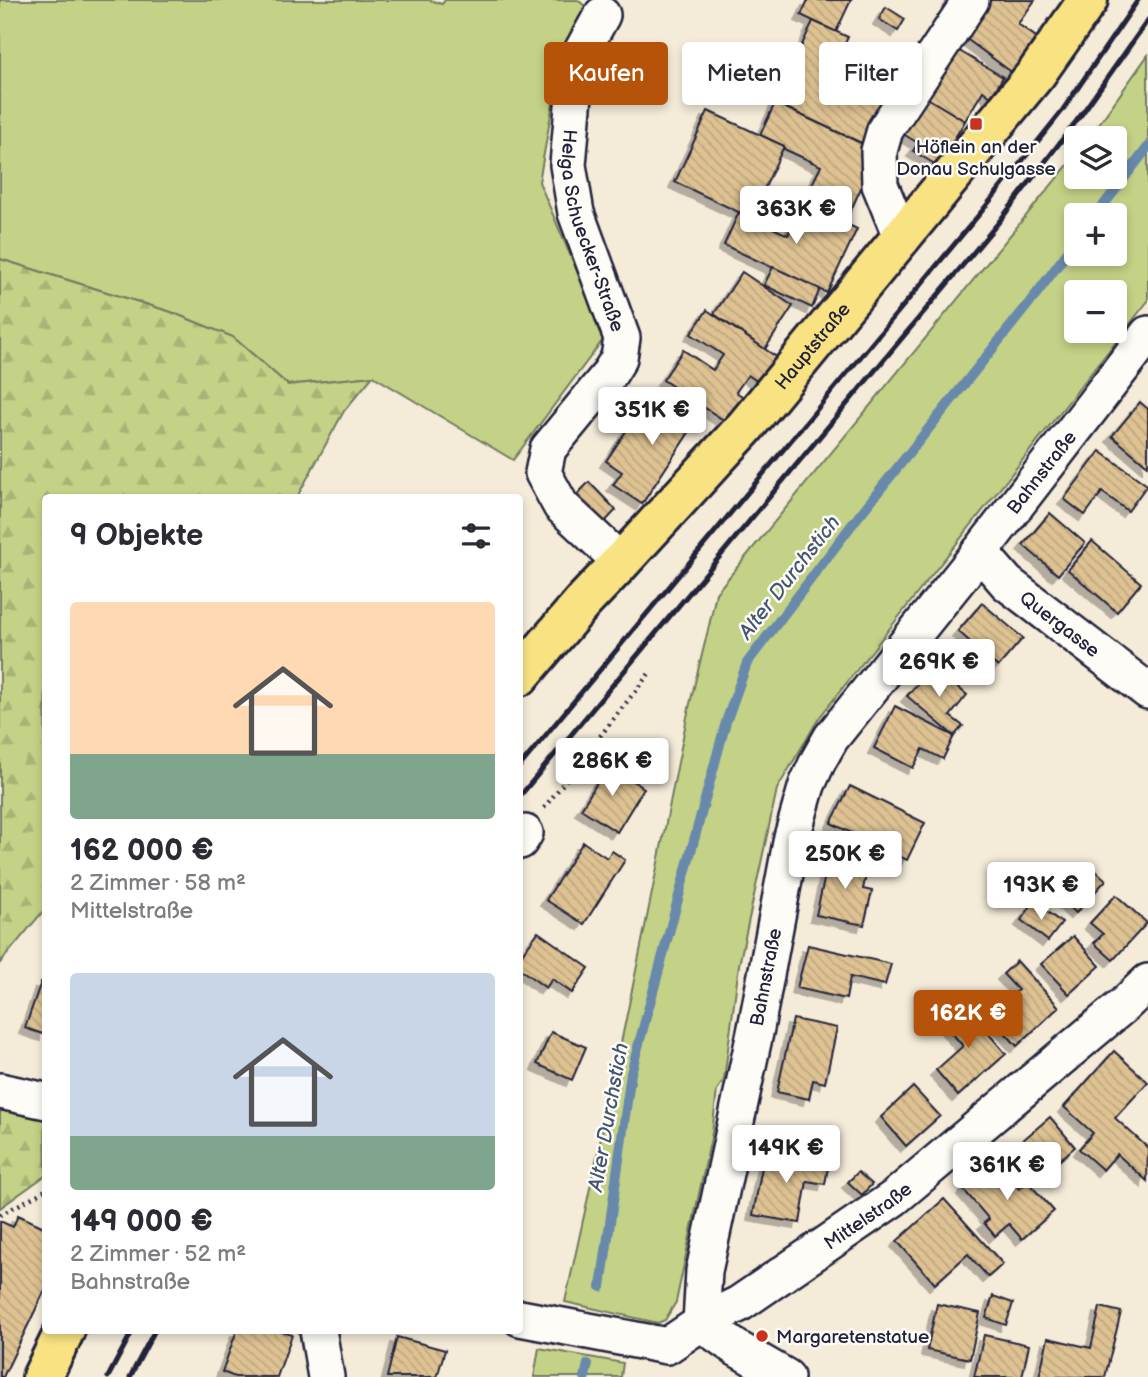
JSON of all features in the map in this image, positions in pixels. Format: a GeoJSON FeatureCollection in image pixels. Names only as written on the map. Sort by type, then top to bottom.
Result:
{"type":"FeatureCollection","features":[{"type":"Feature","properties":{"kind":"main road","name":"Hauptstraße"},"geometry":{"type":"LineString","coordinates":[[523,672],[582,603],[745,428],[1037,74],[1088,0]]}},
{"type":"Feature","properties":{"kind":"main road"},"geometry":{"type":"LineString","coordinates":[[42,1377],[63,1334]]}},
{"type":"Feature","properties":{"kind":"street"},"geometry":{"type":"LineString","coordinates":[[902,239],[880,185],[879,151],[885,130],[971,0]]}},
{"type":"Feature","properties":{"kind":"street","name":"Helga Schuecker-Straße"},"geometry":{"type":"LineString","coordinates":[[602,15],[577,60],[568,165],[576,213],[622,338],[619,358],[608,376],[548,449],[543,473],[561,506],[621,562]]}},
{"type":"Feature","properties":{"kind":"street","name":"Bahnstraße"},"geometry":{"type":"LineString","coordinates":[[701,1323],[704,1271],[756,1028],[792,837],[807,785],[831,738],[980,552],[1148,334]]}},
{"type":"Feature","properties":{"kind":"street","name":"Quergasse"},"geometry":{"type":"LineString","coordinates":[[980,552],[1007,583],[1148,691]]}},
{"type":"Feature","properties":{"kind":"street","name":"Mittelstraße"},"geometry":{"type":"LineString","coordinates":[[523,1319],[667,1346],[701,1323],[739,1304],[894,1198],[1148,982]]}},
{"type":"Feature","properties":{"kind":"street"},"geometry":{"type":"LineString","coordinates":[[0,1091],[42,1100]]}},
{"type":"Feature","properties":{"kind":"street"},"geometry":{"type":"LineString","coordinates":[[701,1323],[736,1348],[786,1377]]}},
{"type":"Feature","properties":{"kind":"street"},"geometry":{"type":"LineString","coordinates":[[318,1334],[326,1377]]}},
{"type":"Feature","properties":{"kind":"path"},"geometry":{"type":"LineString","coordinates":[[523,836],[651,671]]}},
{"type":"Feature","properties":{"kind":"path"},"geometry":{"type":"LineString","coordinates":[[0,1215],[42,1192]]}},
{"type":"Feature","properties":{"kind":"green space"},"geometry":{"type":"Polygon","coordinates":[[[0,0],[429,0],[442,4],[445,0],[578,0],[585,6],[569,42],[544,42],[544,105],[553,105],[539,182],[605,337],[513,460],[373,376],[288,385],[233,337],[171,312],[0,259],[0,0]]]}},
{"type":"Feature","properties":{"kind":"green space"},"geometry":{"type":"Polygon","coordinates":[[[1148,55],[1148,301],[1127,328],[1127,280],[1064,280],[1064,343],[1115,343],[819,718],[777,789],[739,965],[724,1080],[717,1090],[712,1133],[676,1302],[665,1320],[658,1323],[565,1302],[686,722],[716,593],[1064,170],[1064,189],[1127,189],[1127,126],[1098,126],[1148,55]]]}},
{"type":"Feature","properties":{"kind":"green space"},"geometry":{"type":"Polygon","coordinates":[[[0,259],[171,312],[233,337],[288,385],[373,376],[344,411],[299,494],[42,494],[42,913],[0,963],[0,259]]]}},
{"type":"Feature","properties":{"kind":"green space"},"geometry":{"type":"Polygon","coordinates":[[[0,1109],[42,1118],[42,1178],[0,1208],[0,1109]]]}},
{"type":"Feature","properties":{"kind":"green space"},"geometry":{"type":"Polygon","coordinates":[[[539,1348],[623,1363],[621,1377],[534,1377],[539,1348]]]}},
{"type":"Feature","properties":{"kind":"building"},"geometry":{"type":"Polygon","coordinates":[[[808,0],[851,0],[836,32],[801,15],[808,0]]]}},
{"type":"Feature","properties":{"kind":"building"},"geometry":{"type":"Polygon","coordinates":[[[991,0],[1035,0],[1018,24],[1046,44],[1021,79],[964,37],[991,0]]]}},
{"type":"Feature","properties":{"kind":"building"},"geometry":{"type":"Polygon","coordinates":[[[886,7],[905,19],[898,31],[879,19],[886,7]]]}},
{"type":"Feature","properties":{"kind":"building"},"geometry":{"type":"Polygon","coordinates":[[[813,21],[848,37],[846,42],[819,42],[819,105],[890,105],[870,147],[779,105],[805,105],[803,42],[813,21]]]}},
{"type":"Feature","properties":{"kind":"building"},"geometry":{"type":"Polygon","coordinates":[[[951,46],[1003,77],[991,97],[983,91],[965,121],[922,95],[951,46]]]}},
{"type":"Feature","properties":{"kind":"building"},"geometry":{"type":"Polygon","coordinates":[[[922,95],[965,121],[938,166],[913,151],[918,143],[900,132],[916,105],[922,105],[922,95]]]}},
{"type":"Feature","properties":{"kind":"building"},"geometry":{"type":"Polygon","coordinates":[[[774,105],[779,105],[878,151],[845,223],[803,203],[821,166],[760,135],[774,105]]]}},
{"type":"Feature","properties":{"kind":"building"},"geometry":{"type":"Polygon","coordinates":[[[708,111],[784,146],[751,218],[675,182],[708,111]]]}},
{"type":"Feature","properties":{"kind":"building"},"geometry":{"type":"Polygon","coordinates":[[[803,203],[857,229],[827,293],[724,245],[739,212],[788,235],[803,203]]]}},
{"type":"Feature","properties":{"kind":"building"},"geometry":{"type":"Polygon","coordinates":[[[773,267],[820,289],[812,308],[764,285],[773,267]]]}},
{"type":"Feature","properties":{"kind":"building"},"geometry":{"type":"Polygon","coordinates":[[[742,272],[793,306],[765,349],[714,314],[742,272]]]}},
{"type":"Feature","properties":{"kind":"building"},"geometry":{"type":"Polygon","coordinates":[[[707,310],[778,358],[761,384],[748,375],[736,392],[745,398],[728,423],[663,380],[683,350],[713,370],[723,355],[691,334],[707,310]]]}},
{"type":"Feature","properties":{"kind":"building"},"geometry":{"type":"Polygon","coordinates":[[[680,391],[705,408],[642,504],[613,485],[622,472],[606,461],[639,412],[658,424],[680,391]]]}},
{"type":"Feature","properties":{"kind":"building"},"geometry":{"type":"Polygon","coordinates":[[[1140,402],[1148,409],[1148,466],[1112,436],[1140,402]]]}},
{"type":"Feature","properties":{"kind":"building"},"geometry":{"type":"Polygon","coordinates":[[[1100,451],[1147,485],[1128,511],[1102,492],[1085,515],[1064,499],[1100,451]]]}},
{"type":"Feature","properties":{"kind":"building"},"geometry":{"type":"Polygon","coordinates":[[[589,482],[616,510],[601,526],[573,499],[589,482]]]}},
{"type":"Feature","properties":{"kind":"building"},"geometry":{"type":"Polygon","coordinates":[[[1050,513],[1085,543],[1058,575],[1023,545],[1050,513]]]}},
{"type":"Feature","properties":{"kind":"building"},"geometry":{"type":"Polygon","coordinates":[[[1092,541],[1141,583],[1117,612],[1068,570],[1092,541]]]}},
{"type":"Feature","properties":{"kind":"building"},"geometry":{"type":"Polygon","coordinates":[[[982,603],[1023,638],[998,667],[958,631],[982,603]]]}},
{"type":"Feature","properties":{"kind":"building"},"geometry":{"type":"Polygon","coordinates":[[[933,666],[967,695],[950,716],[963,726],[954,736],[907,696],[933,666]]]}},
{"type":"Feature","properties":{"kind":"building"},"geometry":{"type":"Polygon","coordinates":[[[895,706],[954,736],[943,759],[923,749],[913,768],[874,748],[895,706]]]}},
{"type":"Feature","properties":{"kind":"building"},"geometry":{"type":"Polygon","coordinates":[[[608,765],[644,788],[617,832],[581,809],[608,765]]]}},
{"type":"Feature","properties":{"kind":"building"},"geometry":{"type":"Polygon","coordinates":[[[850,786],[925,823],[907,860],[831,823],[850,786]]]}},
{"type":"Feature","properties":{"kind":"building"},"geometry":{"type":"Polygon","coordinates":[[[583,842],[607,858],[612,851],[625,860],[584,924],[546,900],[583,842]]]}},
{"type":"Feature","properties":{"kind":"building"},"geometry":{"type":"Polygon","coordinates":[[[830,854],[869,862],[863,889],[872,891],[864,925],[816,915],[830,854]]]}},
{"type":"Feature","properties":{"kind":"building"},"geometry":{"type":"Polygon","coordinates":[[[1088,864],[1106,880],[1094,893],[1077,877],[1088,864]]]}},
{"type":"Feature","properties":{"kind":"building"},"geometry":{"type":"Polygon","coordinates":[[[1074,889],[1087,901],[1076,913],[1063,901],[1074,889]]]}},
{"type":"Feature","properties":{"kind":"building"},"geometry":{"type":"Polygon","coordinates":[[[1116,895],[1147,923],[1113,960],[1094,943],[1103,934],[1090,923],[1116,895]]]}},
{"type":"Feature","properties":{"kind":"building"},"geometry":{"type":"Polygon","coordinates":[[[1034,902],[1062,923],[1048,941],[1021,920],[1034,902]]]}},
{"type":"Feature","properties":{"kind":"building"},"geometry":{"type":"Polygon","coordinates":[[[538,932],[589,968],[572,993],[552,979],[546,988],[523,971],[523,953],[538,932]]]}},
{"type":"Feature","properties":{"kind":"building"},"geometry":{"type":"Polygon","coordinates":[[[1073,936],[1100,966],[1069,994],[1041,964],[1073,936]]]}},
{"type":"Feature","properties":{"kind":"building"},"geometry":{"type":"Polygon","coordinates":[[[808,945],[891,964],[885,985],[850,977],[846,999],[797,988],[808,945]]]}},
{"type":"Feature","properties":{"kind":"building"},"geometry":{"type":"Polygon","coordinates":[[[1017,961],[1059,1007],[1017,1046],[990,1016],[1018,990],[1003,974],[1017,961]]]}},
{"type":"Feature","properties":{"kind":"building"},"geometry":{"type":"Polygon","coordinates":[[[41,982],[42,982],[42,1034],[25,1028],[41,982]]]}},
{"type":"Feature","properties":{"kind":"building"},"geometry":{"type":"Polygon","coordinates":[[[960,1000],[1006,1054],[958,1096],[936,1070],[963,1046],[939,1018],[960,1000]]]}},
{"type":"Feature","properties":{"kind":"building"},"geometry":{"type":"Polygon","coordinates":[[[793,1019],[837,1028],[825,1083],[813,1080],[809,1099],[777,1092],[793,1019]]]}},
{"type":"Feature","properties":{"kind":"building"},"geometry":{"type":"Polygon","coordinates":[[[551,1032],[586,1047],[572,1080],[537,1064],[551,1032]]]}},
{"type":"Feature","properties":{"kind":"building"},"geometry":{"type":"Polygon","coordinates":[[[1114,1051],[1148,1082],[1115,1118],[1148,1148],[1147,1181],[1117,1154],[1103,1170],[1079,1149],[1093,1133],[1064,1107],[1114,1051]]]}},
{"type":"Feature","properties":{"kind":"building"},"geometry":{"type":"Polygon","coordinates":[[[913,1087],[940,1116],[906,1146],[881,1117],[913,1087]]]}},
{"type":"Feature","properties":{"kind":"building"},"geometry":{"type":"Polygon","coordinates":[[[1050,1117],[1075,1147],[1048,1170],[1023,1140],[1050,1117]]]}},
{"type":"Feature","properties":{"kind":"building"},"geometry":{"type":"Polygon","coordinates":[[[765,1151],[829,1162],[825,1184],[807,1181],[800,1223],[753,1215],[765,1151]]]}},
{"type":"Feature","properties":{"kind":"building"},"geometry":{"type":"Polygon","coordinates":[[[994,1161],[1019,1189],[1028,1182],[1054,1211],[1022,1239],[1009,1224],[995,1236],[984,1223],[989,1219],[963,1189],[994,1161]]]}},
{"type":"Feature","properties":{"kind":"building"},"geometry":{"type":"Polygon","coordinates":[[[858,1172],[872,1184],[862,1195],[848,1182],[858,1172]]]}},
{"type":"Feature","properties":{"kind":"building"},"geometry":{"type":"Polygon","coordinates":[[[944,1199],[1003,1264],[988,1277],[968,1254],[935,1284],[897,1241],[944,1199]]]}},
{"type":"Feature","properties":{"kind":"building"},"geometry":{"type":"Polygon","coordinates":[[[18,1215],[42,1226],[42,1296],[3,1377],[0,1377],[0,1221],[13,1227],[18,1215]]]}},
{"type":"Feature","properties":{"kind":"building"},"geometry":{"type":"Polygon","coordinates":[[[993,1296],[1013,1303],[1006,1325],[986,1318],[993,1296]]]}},
{"type":"Feature","properties":{"kind":"building"},"geometry":{"type":"Polygon","coordinates":[[[937,1304],[980,1313],[970,1359],[927,1350],[937,1304]]]}},
{"type":"Feature","properties":{"kind":"building"},"geometry":{"type":"Polygon","coordinates":[[[1100,1307],[1121,1312],[1105,1377],[1039,1377],[1048,1338],[1091,1348],[1100,1307]]]}},
{"type":"Feature","properties":{"kind":"building"},"geometry":{"type":"Polygon","coordinates":[[[236,1334],[292,1335],[277,1377],[235,1377],[222,1372],[236,1334]]]}},
{"type":"Feature","properties":{"kind":"building"},"geometry":{"type":"Polygon","coordinates":[[[984,1335],[1029,1345],[1022,1377],[974,1377],[984,1335]]]}},
{"type":"Feature","properties":{"kind":"building"},"geometry":{"type":"Polygon","coordinates":[[[397,1337],[445,1350],[437,1377],[387,1377],[397,1337]]]}},
{"type":"Feature","properties":{"kind":"waterway","name":"Alter Durchstich"},"geometry":{"type":"LineString","coordinates":[[1105,203],[1148,147]]}},
{"type":"Feature","properties":{"kind":"waterway","name":"Alter Durchstich"},"geometry":{"type":"LineString","coordinates":[[601,1287],[631,1073],[726,722],[747,663],[854,522],[1064,257]]}},
{"type":"Feature","properties":{"kind":"waterway","name":"Alter Durchstich"},"geometry":{"type":"LineString","coordinates":[[585,1377],[588,1364]]}},
{"type":"Feature","properties":{"kind":"railway"},"geometry":{"type":"LineString","coordinates":[[523,762],[982,211],[1062,111],[1138,0]]}},
{"type":"Feature","properties":{"kind":"railway"},"geometry":{"type":"LineString","coordinates":[[523,792],[998,223],[1081,115],[1148,20]]}},
{"type":"Feature","properties":{"kind":"railway"},"geometry":{"type":"LineString","coordinates":[[108,1377],[131,1334]]}},
{"type":"Feature","properties":{"kind":"railway"},"geometry":{"type":"LineString","coordinates":[[130,1377],[153,1334]]}},
{"type":"Feature","properties":{"kind":"place","name":"Höflein an der Donau Schulgasse"},"geometry":{"type":"Point","coordinates":[976,124]}},
{"type":"Feature","properties":{"kind":"place","name":"Margaretenstatue"},"geometry":{"type":"Point","coordinates":[762,1336]}}]}
